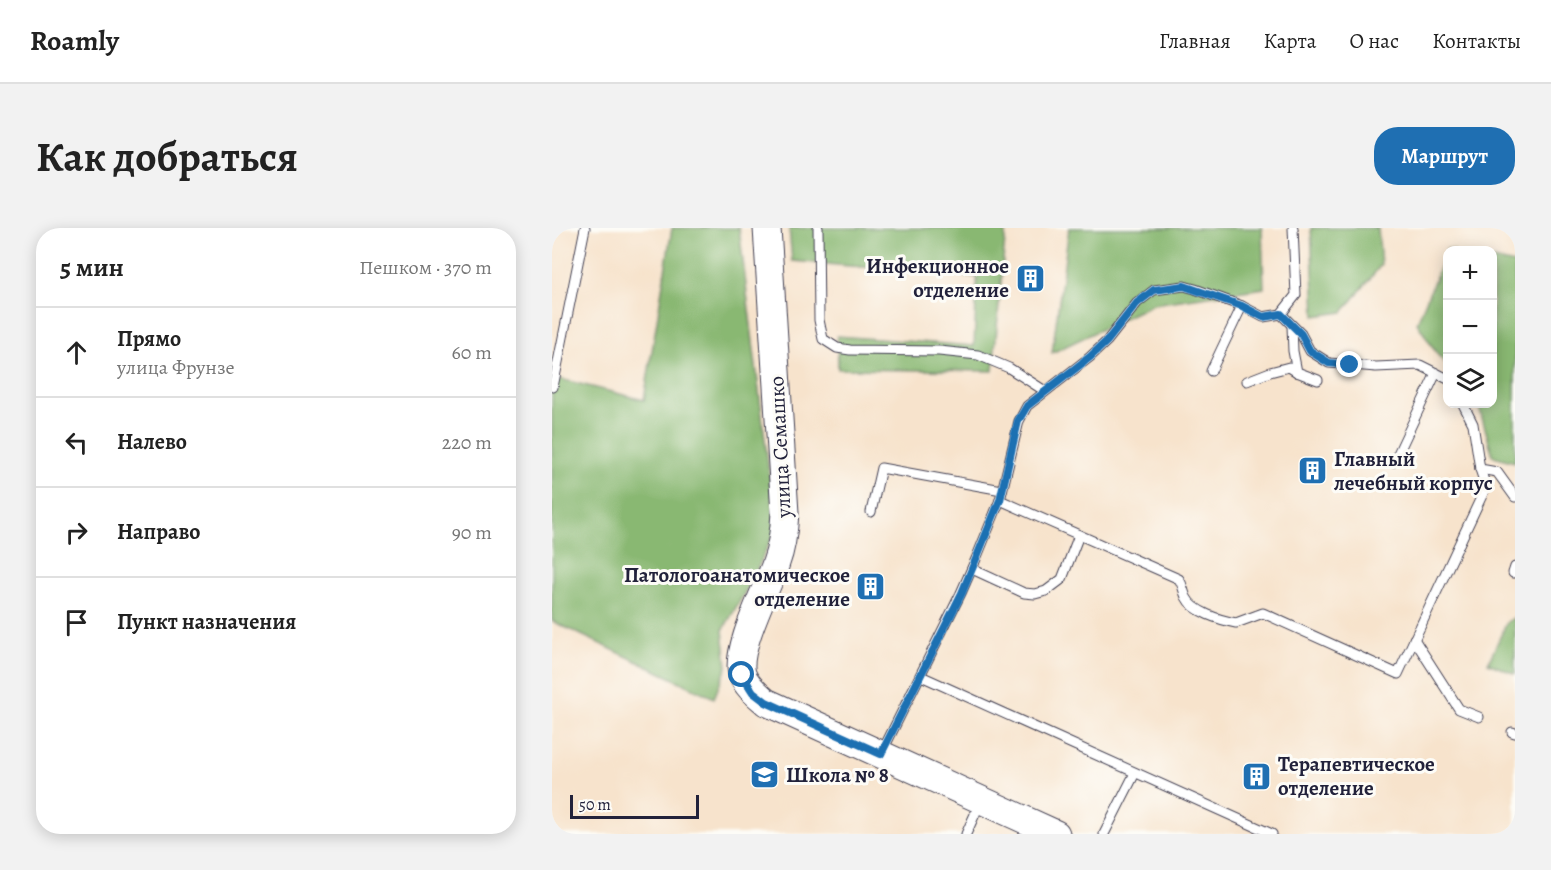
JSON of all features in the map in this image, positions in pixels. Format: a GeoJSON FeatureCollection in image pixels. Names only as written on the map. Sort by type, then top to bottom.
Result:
{"type":"FeatureCollection","features":[{"type":"Feature","properties":{"kind":"street","name":"улица Семашко"},"geometry":{"type":"LineString","coordinates":[[767,228],[785,513],[783,540],[776,565],[754,615],[742,658],[742,675],[753,692],[766,702],[881,754]]}},
{"type":"Feature","properties":{"kind":"street"},"geometry":{"type":"LineString","coordinates":[[881,754],[1051,833]]}},
{"type":"Feature","properties":{"kind":"lane"},"geometry":{"type":"LineString","coordinates":[[553,387],[585,228]]}},
{"type":"Feature","properties":{"kind":"lane"},"geometry":{"type":"LineString","coordinates":[[818,228],[819,321],[823,339],[837,348],[850,350],[939,351],[978,355],[1009,368],[1045,391]]}},
{"type":"Feature","properties":{"kind":"lane"},"geometry":{"type":"LineString","coordinates":[[1079,534],[1062,579],[1046,591],[1035,594],[1024,593],[972,569],[1000,500],[1018,421],[1027,406],[1090,357],[1112,336],[1137,303],[1154,290],[1184,286],[1242,306],[1263,317],[1281,314],[1296,295],[1293,228]]}},
{"type":"Feature","properties":{"kind":"lane"},"geometry":{"type":"LineString","coordinates":[[1211,371],[1242,306]]}},
{"type":"Feature","properties":{"kind":"lane"},"geometry":{"type":"LineString","coordinates":[[1281,314],[1301,334],[1310,351],[1329,363],[1376,367],[1420,365],[1443,376]]}},
{"type":"Feature","properties":{"kind":"lane"},"geometry":{"type":"LineString","coordinates":[[1292,325],[1297,372]]}},
{"type":"Feature","properties":{"kind":"lane"},"geometry":{"type":"LineString","coordinates":[[1247,381],[1289,367],[1318,380]]}},
{"type":"Feature","properties":{"kind":"lane"},"geometry":{"type":"LineString","coordinates":[[1394,462],[1436,373]]}},
{"type":"Feature","properties":{"kind":"lane"},"geometry":{"type":"LineString","coordinates":[[1000,500],[1179,579],[1184,586],[1186,597],[1195,608],[1236,623],[1263,613],[1398,674],[1486,487],[1480,469],[1473,424],[1465,408]]}},
{"type":"Feature","properties":{"kind":"lane"},"geometry":{"type":"LineString","coordinates":[[871,512],[881,468],[1002,490]]}},
{"type":"Feature","properties":{"kind":"lane"},"geometry":{"type":"LineString","coordinates":[[1480,469],[1497,472],[1515,497]]}},
{"type":"Feature","properties":{"kind":"lane"},"geometry":{"type":"LineString","coordinates":[[881,754],[976,559]]}},
{"type":"Feature","properties":{"kind":"lane"},"geometry":{"type":"LineString","coordinates":[[1414,639],[1459,709],[1479,717]]}},
{"type":"Feature","properties":{"kind":"lane"},"geometry":{"type":"LineString","coordinates":[[921,676],[1272,834]]}},
{"type":"Feature","properties":{"kind":"lane"},"geometry":{"type":"LineString","coordinates":[[1104,834],[1135,772]]}},
{"type":"Feature","properties":{"kind":"lane"},"geometry":{"type":"LineString","coordinates":[[966,834],[982,799]]}},
{"type":"Feature","properties":{"kind":"green space"},"geometry":{"type":"Polygon","coordinates":[[[672,228],[739,228],[776,529],[752,580],[723,630],[727,667],[714,698],[552,621],[552,377],[644,400],[672,228]]]}},
{"type":"Feature","properties":{"kind":"green space"},"geometry":{"type":"Polygon","coordinates":[[[789,228],[1006,228],[993,371],[838,369],[837,336],[974,346],[977,277],[792,261],[789,228]]]}},
{"type":"Feature","properties":{"kind":"green space"},"geometry":{"type":"Polygon","coordinates":[[[1069,228],[1262,228],[1264,288],[1153,304],[1052,353],[1069,228]]]}},
{"type":"Feature","properties":{"kind":"green space"},"geometry":{"type":"Polygon","coordinates":[[[1311,228],[1378,228],[1381,265],[1343,312],[1315,316],[1311,228]]]}},
{"type":"Feature","properties":{"kind":"green space"},"geometry":{"type":"Polygon","coordinates":[[[1443,259],[1443,361],[1417,323],[1443,259]]]}},
{"type":"Feature","properties":{"kind":"green space"},"geometry":{"type":"Polygon","coordinates":[[[1497,260],[1515,264],[1515,462],[1493,456],[1479,408],[1497,408],[1497,260]]]}},
{"type":"Feature","properties":{"kind":"green space"},"geometry":{"type":"Polygon","coordinates":[[[1515,617],[1515,674],[1488,663],[1507,622],[1515,617]]]}},
{"type":"Feature","properties":{"kind":"place","name":"Инфекционное отделение"},"geometry":{"type":"Point","coordinates":[1030,278]}},
{"type":"Feature","properties":{"kind":"place","name":"Главный лечебный корпус"},"geometry":{"type":"Point","coordinates":[1313,471]}},
{"type":"Feature","properties":{"kind":"place","name":"Патологоанатомическое отделение"},"geometry":{"type":"Point","coordinates":[871,587]}},
{"type":"Feature","properties":{"kind":"place","name":"Школа № 8"},"geometry":{"type":"Point","coordinates":[765,775]}},
{"type":"Feature","properties":{"kind":"place","name":"Терапевтическое отделение"},"geometry":{"type":"Point","coordinates":[1257,776]}},
{"type":"Feature","properties":{"kind":"route"},"geometry":{"type":"LineString","coordinates":[[742,675],[753,692],[766,702],[881,754],[962,593],[976,559],[1000,500],[1018,421],[1027,406],[1090,357],[1117,330],[1137,303],[1154,290],[1184,286],[1242,306],[1263,317],[1281,314],[1301,334],[1310,351],[1329,363],[1350,365]]}}]}
